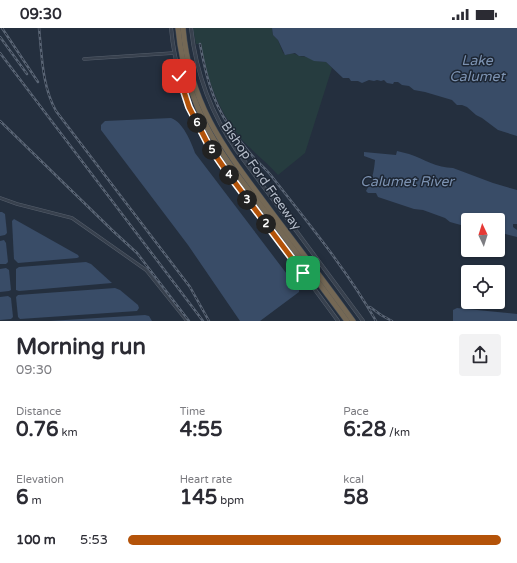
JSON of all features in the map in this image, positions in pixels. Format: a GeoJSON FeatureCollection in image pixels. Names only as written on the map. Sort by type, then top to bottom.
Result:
{"type":"FeatureCollection","features":[{"type":"Feature","properties":{"kind":"highway","name":"Bishop Ford Freeway"},"geometry":{"type":"LineString","coordinates":[[178,28],[182,55],[189,84],[199,111],[212,136],[231,166],[347,321]]}},
{"type":"Feature","properties":{"kind":"highway","name":"Bishop Ford Freeway"},"geometry":{"type":"LineString","coordinates":[[183,28],[186,50],[194,84],[201,104],[216,134],[242,173],[353,321]]}},
{"type":"Feature","properties":{"kind":"street"},"geometry":{"type":"LineString","coordinates":[[171,28],[174,53],[186,99],[209,146],[338,321]]}},
{"type":"Feature","properties":{"kind":"street"},"geometry":{"type":"LineString","coordinates":[[191,28],[201,79],[210,103],[223,129],[241,157],[364,321]]}},
{"type":"Feature","properties":{"kind":"street"},"geometry":{"type":"LineString","coordinates":[[84,60],[174,53]]}},
{"type":"Feature","properties":{"kind":"street"},"geometry":{"type":"LineString","coordinates":[[0,198],[17,204],[72,218],[146,270],[187,321]]}},
{"type":"Feature","properties":{"kind":"green space"},"geometry":{"type":"Polygon","coordinates":[[[193,28],[272,28],[273,35],[278,40],[283,53],[287,55],[294,54],[326,62],[332,68],[305,153],[278,175],[243,141],[225,115],[214,92],[206,68],[201,44],[196,44],[193,28]]]}},
{"type":"Feature","properties":{"kind":"water","name":"Lake Calumet"},"geometry":{"type":"Polygon","coordinates":[[[272,28],[517,28],[517,136],[498,130],[467,107],[457,105],[452,100],[414,90],[409,86],[402,85],[398,82],[394,82],[393,84],[387,83],[384,80],[369,80],[362,83],[358,81],[351,81],[349,78],[343,78],[326,62],[314,61],[304,56],[299,56],[295,53],[285,55],[278,40],[273,35],[272,28]]]}},
{"type":"Feature","properties":{"kind":"water"},"geometry":{"type":"Polygon","coordinates":[[[171,118],[183,128],[195,153],[299,290],[299,292],[260,321],[240,321],[188,245],[101,130],[101,125],[105,121],[171,118]]]}},
{"type":"Feature","properties":{"kind":"water","name":"Calumet River"},"geometry":{"type":"Polygon","coordinates":[[[397,151],[409,154],[436,165],[453,168],[517,190],[517,224],[513,224],[513,227],[517,230],[517,237],[505,234],[505,213],[461,213],[461,225],[450,222],[445,218],[423,210],[414,209],[378,197],[376,193],[368,193],[366,191],[370,184],[375,160],[364,156],[364,152],[396,155],[397,151]]]}},
{"type":"Feature","properties":{"kind":"water"},"geometry":{"type":"Polygon","coordinates":[[[0,212],[5,214],[7,233],[0,236],[0,212]]]}},
{"type":"Feature","properties":{"kind":"water"},"geometry":{"type":"Polygon","coordinates":[[[14,219],[78,255],[79,257],[18,263],[14,259],[12,221],[14,219]]]}},
{"type":"Feature","properties":{"kind":"water"},"geometry":{"type":"Polygon","coordinates":[[[4,240],[6,243],[8,262],[6,264],[0,264],[0,241],[4,240]]]}},
{"type":"Feature","properties":{"kind":"water"},"geometry":{"type":"Polygon","coordinates":[[[86,262],[91,264],[112,283],[19,291],[16,290],[16,269],[19,267],[86,262]]]}},
{"type":"Feature","properties":{"kind":"water"},"geometry":{"type":"Polygon","coordinates":[[[6,268],[9,270],[11,290],[0,292],[0,269],[6,268]]]}},
{"type":"Feature","properties":{"kind":"water"},"geometry":{"type":"Polygon","coordinates":[[[115,288],[120,290],[138,305],[139,308],[137,311],[20,319],[18,317],[16,297],[18,295],[115,288]]]}},
{"type":"Feature","properties":{"kind":"water"},"geometry":{"type":"Polygon","coordinates":[[[8,296],[11,298],[13,317],[11,319],[0,320],[0,297],[8,296]]]}},
{"type":"Feature","properties":{"kind":"water"},"geometry":{"type":"Polygon","coordinates":[[[457,308],[517,314],[517,321],[453,321],[453,310],[457,308]]]}},
{"type":"Feature","properties":{"kind":"water"},"geometry":{"type":"Polygon","coordinates":[[[149,316],[152,321],[49,321],[149,316]]]}},
{"type":"Feature","properties":{"kind":"railway"},"geometry":{"type":"LineString","coordinates":[[2,28],[38,82]]}},
{"type":"Feature","properties":{"kind":"railway"},"geometry":{"type":"LineString","coordinates":[[39,28],[45,81],[51,101],[56,111],[190,287],[209,321]]}},
{"type":"Feature","properties":{"kind":"railway"},"geometry":{"type":"LineString","coordinates":[[0,37],[27,74]]}},
{"type":"Feature","properties":{"kind":"railway"},"geometry":{"type":"LineString","coordinates":[[200,44],[213,96],[222,115],[238,138],[256,160],[271,175],[327,248],[353,284],[376,321]]}},
{"type":"Feature","properties":{"kind":"railway"},"geometry":{"type":"LineString","coordinates":[[0,53],[203,321]]}},
{"type":"Feature","properties":{"kind":"railway"},"geometry":{"type":"LineString","coordinates":[[0,121],[137,253],[189,321]]}},
{"type":"Feature","properties":{"kind":"railway"},"geometry":{"type":"LineString","coordinates":[[370,307],[392,321]]}},
{"type":"Feature","properties":{"kind":"route"},"geometry":{"type":"LineString","coordinates":[[179,76],[189,107],[209,146],[303,273]]}}]}
